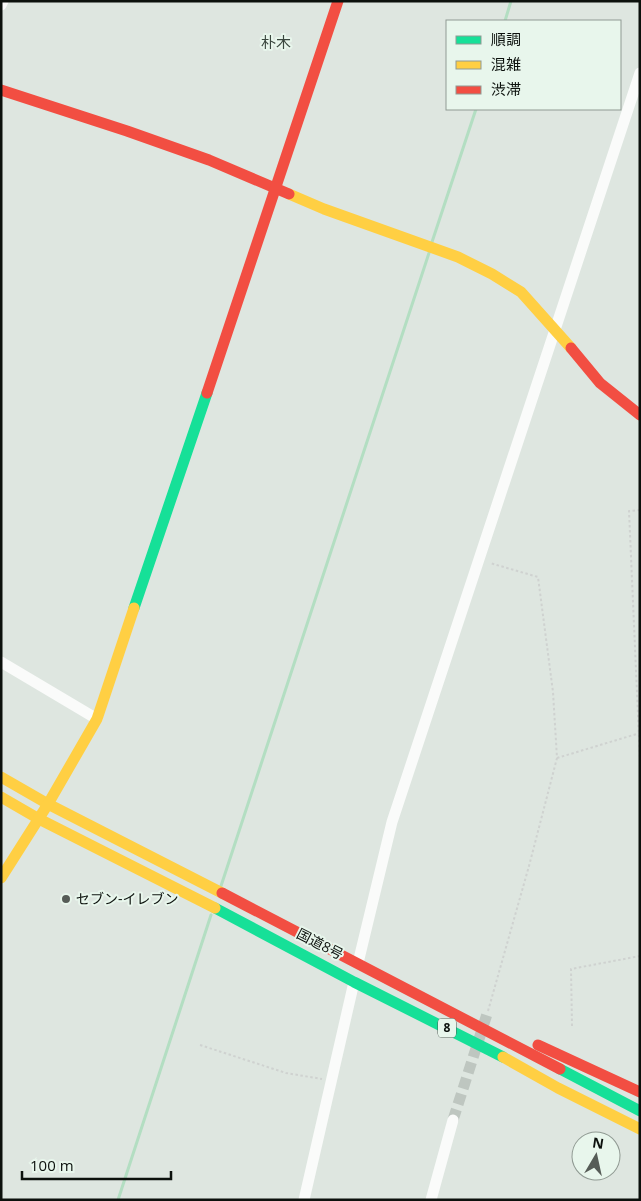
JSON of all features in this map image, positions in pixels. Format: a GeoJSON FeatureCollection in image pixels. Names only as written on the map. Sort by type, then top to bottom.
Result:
{"type":"FeatureCollection","features":[{"type":"Feature","properties":{"kind":"main road"},"geometry":{"type":"LineString","coordinates":[[1,878],[39,819],[97,719],[338,1]]}},
{"type":"Feature","properties":{"kind":"main road"},"geometry":{"type":"LineString","coordinates":[[1,90],[128,131],[209,160],[324,209],[411,242],[458,257],[492,274],[521,292],[556,328],[600,383],[640,415]]}},
{"type":"Feature","properties":{"kind":"main road","name":"国道8号"},"geometry":{"type":"LineString","coordinates":[[1,777],[48,804],[358,963],[640,1111]]}},
{"type":"Feature","properties":{"kind":"main road","name":"国道8号"},"geometry":{"type":"LineString","coordinates":[[1,797],[39,819],[184,892],[640,1129]]}},
{"type":"Feature","properties":{"kind":"main road","name":"8"},"geometry":{"type":"LineString","coordinates":[[411,992],[522,1037],[640,1092]]}},
{"type":"Feature","properties":{"kind":"main road","name":"8"},"geometry":{"type":"LineString","coordinates":[[435,1022],[525,1082],[591,1117]]}},
{"type":"Feature","properties":{"kind":"street"},"geometry":{"type":"LineString","coordinates":[[1,5],[3,1]]}},
{"type":"Feature","properties":{"kind":"street"},"geometry":{"type":"LineString","coordinates":[[358,963],[392,822],[640,73]]}},
{"type":"Feature","properties":{"kind":"street"},"geometry":{"type":"LineString","coordinates":[[1,662],[97,719]]}},
{"type":"Feature","properties":{"kind":"street"},"geometry":{"type":"LineString","coordinates":[[304,1200],[354,982]]}},
{"type":"Feature","properties":{"kind":"street"},"geometry":{"type":"LineString","coordinates":[[431,1200],[453,1120]]}},
{"type":"Feature","properties":{"kind":"path"},"geometry":{"type":"LineString","coordinates":[[640,510],[629,511],[640,761]]}},
{"type":"Feature","properties":{"kind":"path"},"geometry":{"type":"LineString","coordinates":[[478,560],[538,577],[553,692],[557,758],[488,1011]]}},
{"type":"Feature","properties":{"kind":"path"},"geometry":{"type":"LineString","coordinates":[[557,758],[639,733]]}},
{"type":"Feature","properties":{"kind":"path"},"geometry":{"type":"LineString","coordinates":[[572,1026],[571,969],[640,956]]}},
{"type":"Feature","properties":{"kind":"path"},"geometry":{"type":"LineString","coordinates":[[200,1045],[286,1073],[329,1081],[331,1079]]}},
{"type":"Feature","properties":{"kind":"waterway"},"geometry":{"type":"LineString","coordinates":[[505,20],[511,1]]}},
{"type":"Feature","properties":{"kind":"waterway"},"geometry":{"type":"LineString","coordinates":[[432,242],[476,110]]}},
{"type":"Feature","properties":{"kind":"waterway"},"geometry":{"type":"LineString","coordinates":[[221,886],[429,253]]}},
{"type":"Feature","properties":{"kind":"waterway"},"geometry":{"type":"LineString","coordinates":[[118,1200],[211,915]]}},
{"type":"Feature","properties":{"kind":"tunnel"},"geometry":{"type":"LineString","coordinates":[[453,1120],[488,1011]]}},
{"type":"Feature","properties":{"kind":"traffic: fast"},"geometry":{"type":"LineString","coordinates":[[134,608],[207,393]]}},
{"type":"Feature","properties":{"kind":"traffic: fast"},"geometry":{"type":"LineString","coordinates":[[215,908],[354,982],[503,1057]]}},
{"type":"Feature","properties":{"kind":"traffic: fast"},"geometry":{"type":"LineString","coordinates":[[560,1069],[640,1111]]}},
{"type":"Feature","properties":{"kind":"traffic: slow"},"geometry":{"type":"LineString","coordinates":[[289,194],[324,209],[458,257],[492,274],[521,292],[571,348]]}},
{"type":"Feature","properties":{"kind":"traffic: slow"},"geometry":{"type":"LineString","coordinates":[[1,878],[48,804],[97,719],[134,608]]}},
{"type":"Feature","properties":{"kind":"traffic: slow"},"geometry":{"type":"LineString","coordinates":[[1,777],[48,804],[222,893]]}},
{"type":"Feature","properties":{"kind":"traffic: slow"},"geometry":{"type":"LineString","coordinates":[[1,797],[39,819],[215,908]]}},
{"type":"Feature","properties":{"kind":"traffic: slow"},"geometry":{"type":"LineString","coordinates":[[503,1057],[558,1088],[640,1129]]}},
{"type":"Feature","properties":{"kind":"traffic: jam"},"geometry":{"type":"LineString","coordinates":[[207,393],[338,1]]}},
{"type":"Feature","properties":{"kind":"traffic: jam"},"geometry":{"type":"LineString","coordinates":[[1,90],[209,160],[289,194]]}},
{"type":"Feature","properties":{"kind":"traffic: jam"},"geometry":{"type":"LineString","coordinates":[[571,348],[600,383],[640,415]]}},
{"type":"Feature","properties":{"kind":"traffic: jam"},"geometry":{"type":"LineString","coordinates":[[222,893],[560,1069]]}},
{"type":"Feature","properties":{"kind":"traffic: jam"},"geometry":{"type":"LineString","coordinates":[[538,1045],[640,1092]]}},
{"type":"Feature","properties":{"kind":"place","name":"セブン-イレブン"},"geometry":{"type":"Point","coordinates":[66,899]}},
{"type":"Feature","properties":{"kind":"district","name":"朴木"},"geometry":{"type":"Point","coordinates":[276,43]}}]}
